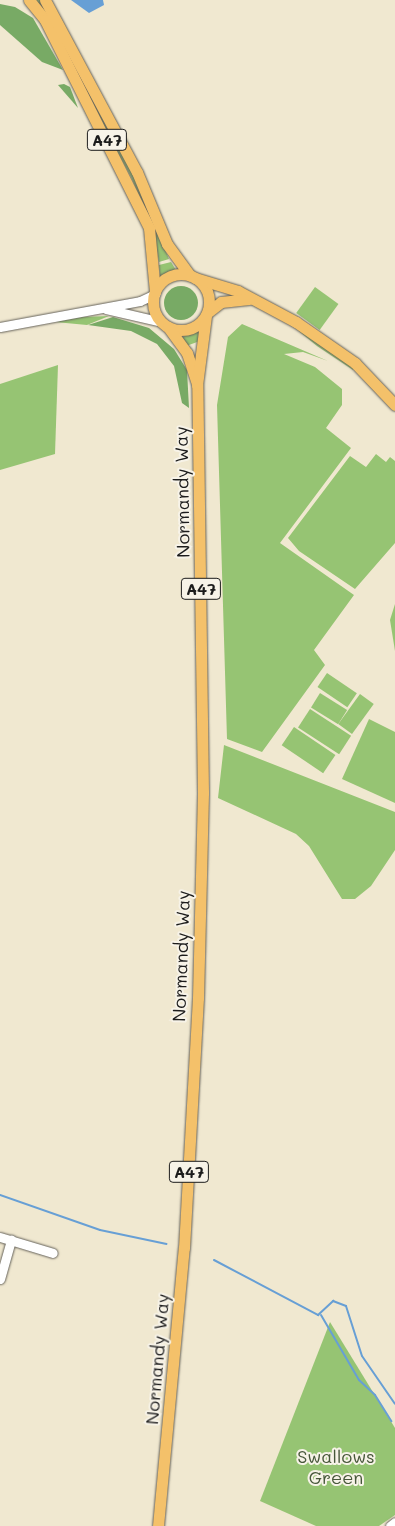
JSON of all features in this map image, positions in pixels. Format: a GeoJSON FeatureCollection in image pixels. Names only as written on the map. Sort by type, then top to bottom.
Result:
{"type":"FeatureCollection","features":[{"type":"Feature","properties":{"kind":"main road","name":"A47"},"geometry":{"type":"LineString","coordinates":[[29,0],[46,20],[149,228],[155,293]]}},
{"type":"Feature","properties":{"kind":"main road","name":"A47"},"geometry":{"type":"LineString","coordinates":[[45,0],[137,172],[166,244],[192,277]]}},
{"type":"Feature","properties":{"kind":"main road"},"geometry":{"type":"LineString","coordinates":[[192,277],[208,294],[206,314]]}},
{"type":"Feature","properties":{"kind":"main road"},"geometry":{"type":"LineString","coordinates":[[249,299],[222,302],[189,329],[165,325],[154,310],[155,293],[166,279],[192,277],[249,299],[296,322],[349,359],[395,405]]}},
{"type":"Feature","properties":{"kind":"main road","name":"Normandy Way"},"geometry":{"type":"LineString","coordinates":[[158,1526],[184,1248],[202,818],[198,386],[206,314]]}},
{"type":"Feature","properties":{"kind":"main road","name":"Normandy Way"},"geometry":{"type":"LineString","coordinates":[[165,325],[187,353],[198,386]]}},
{"type":"Feature","properties":{"kind":"street"},"geometry":{"type":"LineString","coordinates":[[0,327],[94,308],[140,301],[155,293]]}},
{"type":"Feature","properties":{"kind":"street"},"geometry":{"type":"LineString","coordinates":[[94,308],[165,325]]}},
{"type":"Feature","properties":{"kind":"street"},"geometry":{"type":"LineString","coordinates":[[0,1237],[53,1253]]}},
{"type":"Feature","properties":{"kind":"street"},"geometry":{"type":"LineString","coordinates":[[0,1279],[11,1240]]}},
{"type":"Feature","properties":{"kind":"street"},"geometry":{"type":"LineString","coordinates":[[390,1526],[395,1522]]}},
{"type":"Feature","properties":{"kind":"green space"},"geometry":{"type":"Polygon","coordinates":[[[36,0],[41,0],[126,158],[169,259],[159,262],[152,224],[131,177],[36,0]]]}},
{"type":"Feature","properties":{"kind":"green space"},"geometry":{"type":"Polygon","coordinates":[[[0,4],[15,7],[33,18],[63,70],[42,62],[0,25],[0,4]]]}},
{"type":"Feature","properties":{"kind":"green space"},"geometry":{"type":"Polygon","coordinates":[[[64,84],[70,87],[78,108],[58,85],[64,84]]]}},
{"type":"Feature","properties":{"kind":"green space"},"geometry":{"type":"Polygon","coordinates":[[[171,262],[176,270],[160,276],[159,265],[171,262]]]}},
{"type":"Feature","properties":{"kind":"green space"},"geometry":{"type":"Polygon","coordinates":[[[181,286],[193,291],[198,303],[193,315],[181,320],[169,315],[164,303],[169,291],[181,286]]]}},
{"type":"Feature","properties":{"kind":"green space"},"geometry":{"type":"Polygon","coordinates":[[[315,287],[338,304],[320,330],[296,313],[315,287]]]}},
{"type":"Feature","properties":{"kind":"green space"},"geometry":{"type":"Polygon","coordinates":[[[109,316],[87,325],[55,322],[82,317],[109,316]]]}},
{"type":"Feature","properties":{"kind":"green space"},"geometry":{"type":"Polygon","coordinates":[[[113,317],[149,328],[174,349],[187,370],[189,408],[182,403],[174,366],[157,344],[131,331],[88,325],[113,317]]]}},
{"type":"Feature","properties":{"kind":"green space"},"geometry":{"type":"Polygon","coordinates":[[[242,324],[328,361],[303,352],[284,354],[315,367],[342,389],[342,405],[326,428],[351,448],[280,543],[354,595],[314,650],[325,665],[262,752],[227,739],[217,405],[228,337],[242,324]]]}},
{"type":"Feature","properties":{"kind":"green space"},"geometry":{"type":"Polygon","coordinates":[[[295,328],[353,367],[353,370],[317,346],[295,328]]]}},
{"type":"Feature","properties":{"kind":"green space"},"geometry":{"type":"Polygon","coordinates":[[[201,330],[200,341],[186,346],[182,337],[201,330]]]}},
{"type":"Feature","properties":{"kind":"green space"},"geometry":{"type":"Polygon","coordinates":[[[58,365],[55,454],[0,470],[0,384],[58,365]]]}},
{"type":"Feature","properties":{"kind":"green space"},"geometry":{"type":"Polygon","coordinates":[[[376,454],[386,462],[390,457],[395,461],[395,543],[355,589],[299,551],[288,538],[350,456],[366,467],[376,454]]]}},
{"type":"Feature","properties":{"kind":"green space"},"geometry":{"type":"Polygon","coordinates":[[[395,604],[395,651],[390,620],[395,604]]]}},
{"type":"Feature","properties":{"kind":"green space"},"geometry":{"type":"Polygon","coordinates":[[[327,673],[357,693],[347,707],[317,687],[327,673]]]}},
{"type":"Feature","properties":{"kind":"green space"},"geometry":{"type":"Polygon","coordinates":[[[320,693],[347,710],[338,724],[311,707],[320,693]]]}},
{"type":"Feature","properties":{"kind":"green space"},"geometry":{"type":"Polygon","coordinates":[[[360,694],[374,704],[352,734],[338,724],[360,694]]]}},
{"type":"Feature","properties":{"kind":"green space"},"geometry":{"type":"Polygon","coordinates":[[[310,709],[351,736],[339,754],[298,727],[310,709]]]}},
{"type":"Feature","properties":{"kind":"green space"},"geometry":{"type":"Polygon","coordinates":[[[369,719],[395,732],[395,803],[342,779],[369,719]]]}},
{"type":"Feature","properties":{"kind":"green space"},"geometry":{"type":"Polygon","coordinates":[[[294,727],[335,755],[323,773],[282,745],[294,727]]]}},
{"type":"Feature","properties":{"kind":"green space"},"geometry":{"type":"Polygon","coordinates":[[[224,745],[395,812],[395,850],[371,886],[355,899],[342,899],[309,846],[296,834],[218,798],[224,745]]]}},
{"type":"Feature","properties":{"kind":"green space","name":"Swallows Green"},"geometry":{"type":"Polygon","coordinates":[[[330,1322],[395,1428],[395,1515],[379,1526],[316,1526],[260,1501],[330,1322]]]}},
{"type":"Feature","properties":{"kind":"water"},"geometry":{"type":"Polygon","coordinates":[[[71,0],[103,0],[104,5],[89,13],[71,0]]]}},
{"type":"Feature","properties":{"kind":"waterway"},"geometry":{"type":"LineString","coordinates":[[0,1195],[100,1230],[167,1244]]}},
{"type":"Feature","properties":{"kind":"waterway"},"geometry":{"type":"LineString","coordinates":[[214,1260],[318,1315],[333,1301],[346,1306],[362,1356],[395,1404]]}},
{"type":"Feature","properties":{"kind":"waterway"},"geometry":{"type":"LineString","coordinates":[[321,1315],[359,1380],[375,1395],[391,1421]]}}]}
